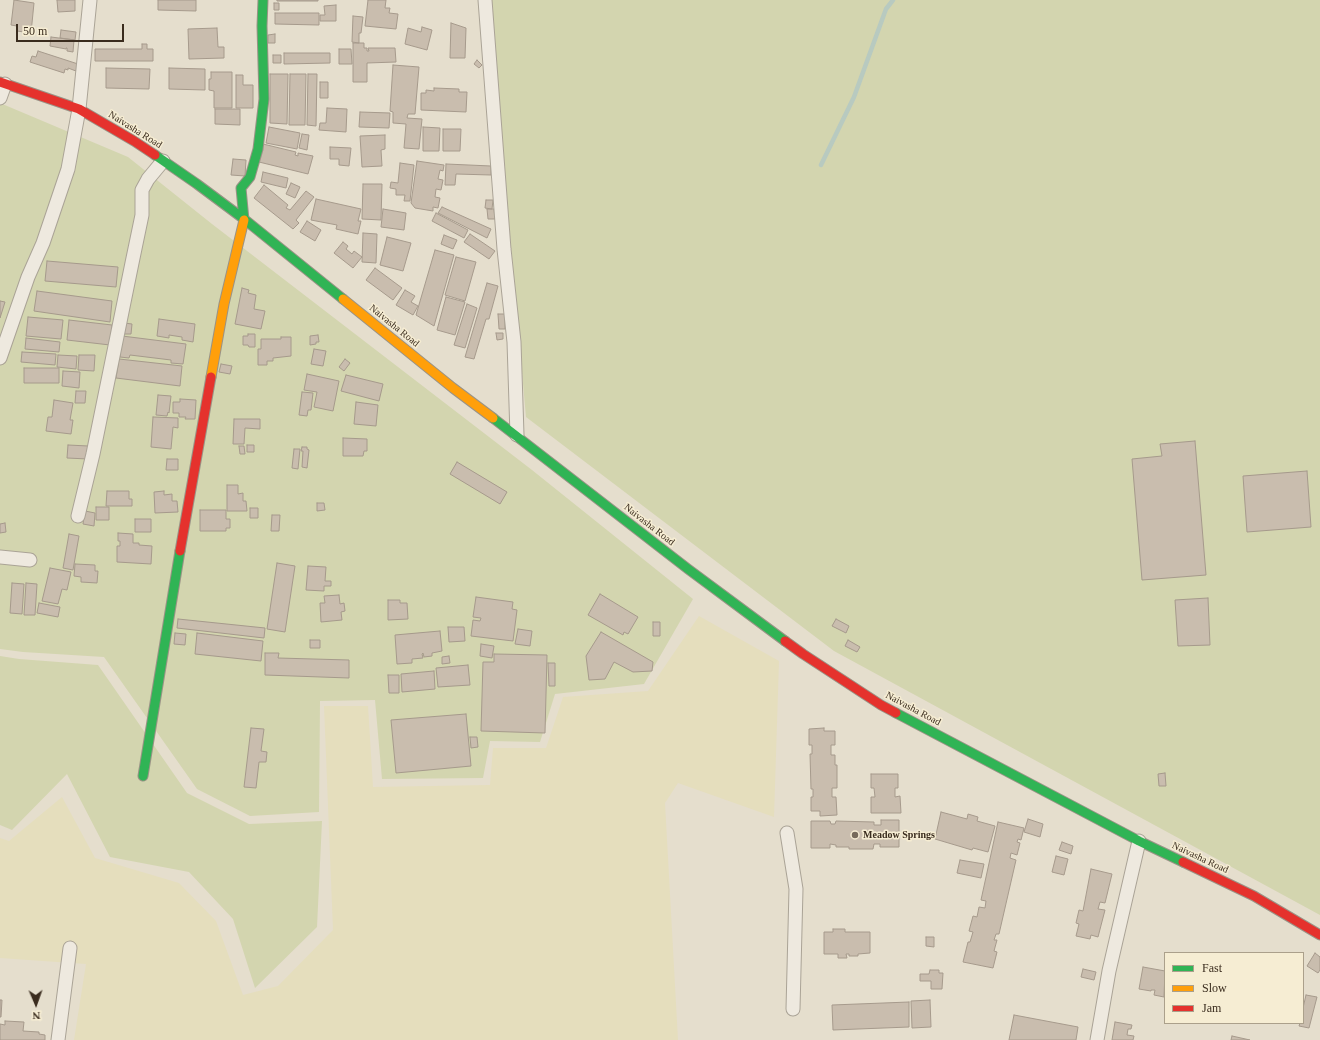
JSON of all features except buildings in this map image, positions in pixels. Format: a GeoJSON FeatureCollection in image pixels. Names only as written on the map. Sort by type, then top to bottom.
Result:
{"type":"FeatureCollection","features":[{"type":"Feature","properties":{"kind":"main road"},"geometry":{"type":"LineString","coordinates":[[143,776],[180,552],[223,312],[244,219],[241,188],[250,177],[258,149],[264,99],[262,26],[263,0]]}},
{"type":"Feature","properties":{"kind":"main road","name":"Naivasha Road"},"geometry":{"type":"LineString","coordinates":[[3,83],[79,109],[134,141],[198,184],[244,219],[454,388],[517,435],[688,569],[803,654],[881,706],[1139,841],[1254,896],[1320,935]]}},
{"type":"Feature","properties":{"kind":"street"},"geometry":{"type":"LineString","coordinates":[[0,358],[28,277],[43,243],[68,169],[79,109],[90,0]]}},
{"type":"Feature","properties":{"kind":"street"},"geometry":{"type":"LineString","coordinates":[[485,0],[504,249],[514,342],[517,435]]}},
{"type":"Feature","properties":{"kind":"street"},"geometry":{"type":"LineString","coordinates":[[0,98],[3,83]]}},
{"type":"Feature","properties":{"kind":"street"},"geometry":{"type":"LineString","coordinates":[[78,516],[93,454],[134,256],[142,215],[142,190],[148,179],[163,161]]}},
{"type":"Feature","properties":{"kind":"street"},"geometry":{"type":"LineString","coordinates":[[0,557],[30,560]]}},
{"type":"Feature","properties":{"kind":"street"},"geometry":{"type":"LineString","coordinates":[[787,832],[796,889],[793,1009]]}},
{"type":"Feature","properties":{"kind":"street"},"geometry":{"type":"LineString","coordinates":[[1097,1040],[1109,971],[1139,841]]}},
{"type":"Feature","properties":{"kind":"street"},"geometry":{"type":"LineString","coordinates":[[58,1040],[70,948]]}},
{"type":"Feature","properties":{"kind":"shaded area"},"geometry":{"type":"Polygon","coordinates":[[[699,616],[779,661],[774,817],[678,783],[665,803],[678,1040],[74,1040],[86,964],[0,958],[0,838],[9,841],[62,797],[95,858],[179,883],[216,921],[243,995],[278,986],[333,930],[324,706],[368,706],[373,787],[490,785],[493,748],[546,748],[563,697],[648,691],[699,616]]]}},
{"type":"Feature","properties":{"kind":"green space"},"geometry":{"type":"Polygon","coordinates":[[[489,0],[1320,0],[1320,915],[834,651],[526,417],[489,0]]]}},
{"type":"Feature","properties":{"kind":"green space"},"geometry":{"type":"Polygon","coordinates":[[[0,103],[128,157],[212,224],[532,470],[693,599],[644,684],[555,694],[540,742],[490,741],[483,778],[382,779],[375,700],[320,701],[319,812],[250,816],[197,789],[104,657],[23,652],[0,649],[0,103]]]}},
{"type":"Feature","properties":{"kind":"green space"},"geometry":{"type":"Polygon","coordinates":[[[0,656],[19,659],[98,665],[187,793],[249,824],[322,821],[317,927],[255,988],[233,919],[189,872],[110,857],[67,774],[12,830],[0,825],[0,656]]]}},
{"type":"Feature","properties":{"kind":"waterway"},"geometry":{"type":"LineString","coordinates":[[821,165],[854,97],[886,9],[893,0]]}},
{"type":"Feature","properties":{"kind":"traffic: fast"},"geometry":{"type":"LineString","coordinates":[[244,220],[241,188],[250,177],[258,149],[264,99],[262,26],[263,0]]}},
{"type":"Feature","properties":{"kind":"traffic: fast"},"geometry":{"type":"LineString","coordinates":[[155,155],[244,219],[343,299]]}},
{"type":"Feature","properties":{"kind":"traffic: fast"},"geometry":{"type":"LineString","coordinates":[[493,418],[688,569],[785,641]]}},
{"type":"Feature","properties":{"kind":"traffic: fast"},"geometry":{"type":"LineString","coordinates":[[143,776],[180,551]]}},
{"type":"Feature","properties":{"kind":"traffic: fast"},"geometry":{"type":"LineString","coordinates":[[896,713],[1139,841],[1183,862]]}},
{"type":"Feature","properties":{"kind":"traffic: slow"},"geometry":{"type":"LineString","coordinates":[[211,377],[224,304],[244,220]]}},
{"type":"Feature","properties":{"kind":"traffic: slow"},"geometry":{"type":"LineString","coordinates":[[343,299],[453,388],[493,418]]}},
{"type":"Feature","properties":{"kind":"traffic: jam"},"geometry":{"type":"LineString","coordinates":[[0,82],[79,109],[155,155]]}},
{"type":"Feature","properties":{"kind":"traffic: jam"},"geometry":{"type":"LineString","coordinates":[[180,551],[211,377]]}},
{"type":"Feature","properties":{"kind":"traffic: jam"},"geometry":{"type":"LineString","coordinates":[[785,641],[881,705],[896,713]]}},
{"type":"Feature","properties":{"kind":"traffic: jam"},"geometry":{"type":"LineString","coordinates":[[1183,862],[1254,896],[1320,935]]}},
{"type":"Feature","properties":{"kind":"place","name":"Meadow Springs"},"geometry":{"type":"Point","coordinates":[855,835]}}]}
